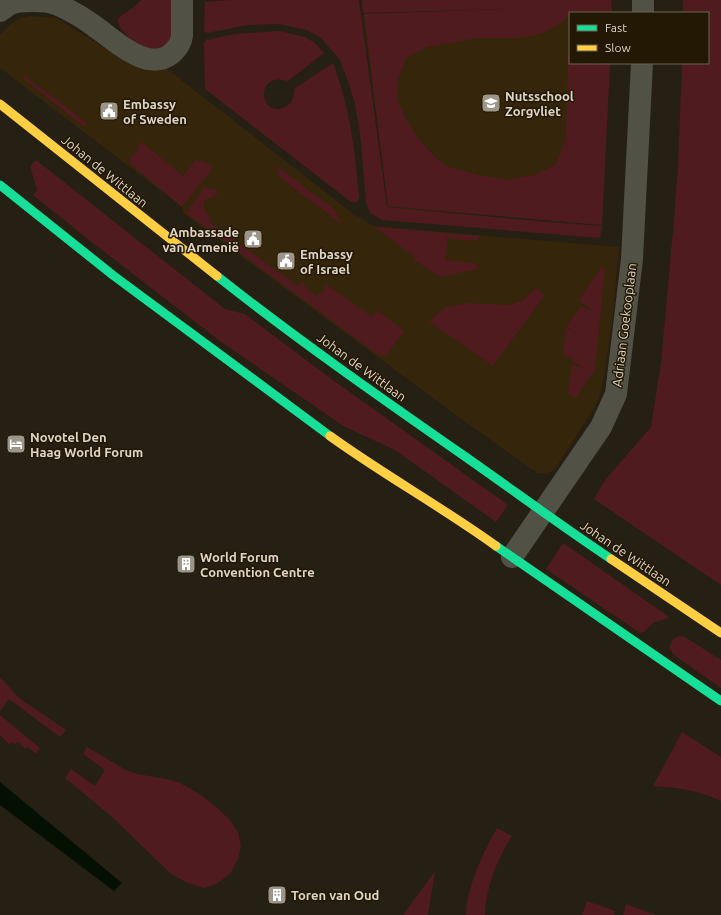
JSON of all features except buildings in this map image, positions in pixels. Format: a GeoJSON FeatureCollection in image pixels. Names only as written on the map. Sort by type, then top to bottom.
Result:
{"type":"FeatureCollection","features":[{"type":"Feature","properties":{"kind":"main road","name":"Johan de Wittlaan"},"geometry":{"type":"LineString","coordinates":[[0,104],[218,276],[344,372],[544,512],[721,633]]}},
{"type":"Feature","properties":{"kind":"main road"},"geometry":{"type":"LineString","coordinates":[[0,185],[114,276],[360,458],[477,532],[512,558],[721,701]]}},
{"type":"Feature","properties":{"kind":"street"},"geometry":{"type":"LineString","coordinates":[[0,11],[11,4],[32,1],[54,3],[92,24],[124,48],[140,57],[152,59],[165,58],[173,52],[181,42],[182,0]]}},
{"type":"Feature","properties":{"kind":"street"},"geometry":{"type":"LineString","coordinates":[[643,0],[643,12]]}},
{"type":"Feature","properties":{"kind":"street","name":"Adriaan Goekooplaan"},"geometry":{"type":"LineString","coordinates":[[512,558],[601,427],[616,394],[626,321],[633,244],[642,64]]}},
{"type":"Feature","properties":{"kind":"shaded area"},"geometry":{"type":"Polygon","coordinates":[[[141,0],[175,0],[174,33],[167,45],[154,50],[144,47],[128,36],[119,26],[118,18],[141,0]]]}},
{"type":"Feature","properties":{"kind":"shaded area"},"geometry":{"type":"Polygon","coordinates":[[[231,0],[359,0],[387,207],[602,226],[600,238],[382,220],[370,213],[366,202],[360,133],[354,100],[340,60],[321,38],[307,30],[279,24],[248,25],[207,33],[204,31],[205,2],[231,0]]]}},
{"type":"Feature","properties":{"kind":"shaded area"},"geometry":{"type":"Polygon","coordinates":[[[362,0],[611,0],[612,12],[569,12],[569,16],[563,22],[541,34],[518,38],[477,38],[427,47],[406,58],[398,79],[397,99],[407,121],[425,147],[445,166],[479,175],[507,180],[535,175],[556,164],[566,138],[569,54],[569,64],[610,64],[602,225],[388,206],[364,14],[509,9],[363,13],[362,0]]]}},
{"type":"Feature","properties":{"kind":"shaded area"},"geometry":{"type":"Polygon","coordinates":[[[683,0],[721,0],[721,585],[594,499],[606,479],[651,427],[661,363],[673,230],[678,167],[682,64],[709,64],[709,12],[683,12],[683,0]]]}},
{"type":"Feature","properties":{"kind":"shaded area","name":"Nutsschool Zorgvliet"},"geometry":{"type":"Polygon","coordinates":[[[611,6],[612,12],[569,12],[569,64],[610,64],[602,225],[388,207],[363,14],[611,6]]]}},
{"type":"Feature","properties":{"kind":"shaded area"},"geometry":{"type":"Polygon","coordinates":[[[30,16],[56,18],[128,62],[166,68],[351,212],[373,226],[619,247],[613,317],[599,399],[556,468],[547,474],[537,473],[468,424],[183,213],[182,207],[0,68],[0,35],[12,23],[20,18],[30,16]]]}},
{"type":"Feature","properties":{"kind":"shaded area"},"geometry":{"type":"Polygon","coordinates":[[[279,31],[305,37],[315,43],[324,53],[288,81],[277,79],[269,82],[265,88],[264,95],[266,102],[270,107],[277,109],[285,107],[290,104],[292,100],[294,89],[333,63],[344,97],[351,129],[359,197],[357,202],[351,202],[205,89],[204,43],[206,40],[235,34],[279,31]]]}},
{"type":"Feature","properties":{"kind":"shaded area"},"geometry":{"type":"Polygon","coordinates":[[[25,76],[87,123],[84,127],[23,78],[25,76]]]}},
{"type":"Feature","properties":{"kind":"shaded area"},"geometry":{"type":"Polygon","coordinates":[[[142,142],[183,176],[196,159],[200,162],[202,160],[213,168],[182,207],[128,162],[138,149],[137,147],[142,142]]]}},
{"type":"Feature","properties":{"kind":"shaded area"},"geometry":{"type":"Polygon","coordinates":[[[36,160],[225,309],[245,314],[330,378],[508,505],[496,522],[395,450],[345,427],[220,341],[89,240],[33,195],[37,190],[30,166],[36,160]]]}},
{"type":"Feature","properties":{"kind":"shaded area"},"geometry":{"type":"Polygon","coordinates":[[[275,165],[334,209],[341,222],[340,223],[279,177],[275,165]]]}},
{"type":"Feature","properties":{"kind":"shaded area"},"geometry":{"type":"Polygon","coordinates":[[[204,187],[216,190],[219,195],[218,194],[206,199],[204,203],[208,216],[212,217],[210,220],[212,224],[298,286],[301,282],[315,296],[319,295],[327,285],[372,317],[377,310],[404,331],[386,356],[377,354],[186,213],[204,187]]]}},
{"type":"Feature","properties":{"kind":"shaded area"},"geometry":{"type":"Polygon","coordinates":[[[377,227],[479,236],[478,241],[448,238],[445,260],[476,263],[478,269],[440,277],[414,260],[415,257],[377,229],[377,227]]]}},
{"type":"Feature","properties":{"kind":"shaded area"},"geometry":{"type":"Polygon","coordinates":[[[601,268],[605,269],[595,370],[575,398],[568,393],[572,364],[583,368],[563,354],[566,328],[575,332],[567,326],[581,306],[593,311],[579,300],[601,268]]]}},
{"type":"Feature","properties":{"kind":"shaded area"},"geometry":{"type":"Polygon","coordinates":[[[536,288],[545,295],[493,366],[429,321],[444,308],[467,303],[509,305],[522,301],[536,288]]]}},
{"type":"Feature","properties":{"kind":"shaded area"},"geometry":{"type":"Polygon","coordinates":[[[563,543],[668,616],[668,618],[653,623],[644,632],[640,633],[546,569],[563,543]]]}},
{"type":"Feature","properties":{"kind":"shaded area"},"geometry":{"type":"Polygon","coordinates":[[[678,636],[685,637],[721,660],[721,688],[674,655],[669,648],[672,640],[678,636]]]}},
{"type":"Feature","properties":{"kind":"shaded area"},"geometry":{"type":"Polygon","coordinates":[[[0,677],[19,698],[66,730],[60,737],[9,699],[0,711],[0,677]]]}},
{"type":"Feature","properties":{"kind":"shaded area"},"geometry":{"type":"Polygon","coordinates":[[[0,715],[40,748],[36,754],[28,747],[25,749],[18,742],[15,744],[12,742],[10,745],[0,735],[0,715]]]}},
{"type":"Feature","properties":{"kind":"shaded area"},"geometry":{"type":"Polygon","coordinates":[[[682,732],[721,757],[721,801],[688,790],[653,786],[682,732]]]}},
{"type":"Feature","properties":{"kind":"shaded area"},"geometry":{"type":"Polygon","coordinates":[[[87,747],[126,770],[137,774],[167,779],[180,783],[198,793],[215,806],[229,819],[238,832],[241,846],[238,859],[230,874],[216,884],[204,888],[188,883],[171,874],[111,816],[65,778],[71,769],[95,786],[105,770],[83,754],[87,747]]]}},
{"type":"Feature","properties":{"kind":"shaded area"},"geometry":{"type":"Polygon","coordinates":[[[0,782],[122,883],[114,891],[0,805],[0,782]]]}},
{"type":"Feature","properties":{"kind":"shaded area"},"geometry":{"type":"Polygon","coordinates":[[[497,828],[512,836],[493,874],[485,915],[466,915],[472,882],[481,858],[497,828]]]}},
{"type":"Feature","properties":{"kind":"shaded area"},"geometry":{"type":"Polygon","coordinates":[[[435,871],[428,915],[403,915],[435,871]]]}},
{"type":"Feature","properties":{"kind":"shaded area"},"geometry":{"type":"Polygon","coordinates":[[[587,901],[615,911],[614,915],[582,915],[587,901]]]}},
{"type":"Feature","properties":{"kind":"shaded area"},"geometry":{"type":"Polygon","coordinates":[[[626,904],[656,915],[623,915],[626,904]]]}},
{"type":"Feature","properties":{"kind":"traffic: fast"},"geometry":{"type":"LineString","coordinates":[[0,185],[114,276],[330,436]]}},
{"type":"Feature","properties":{"kind":"traffic: fast"},"geometry":{"type":"LineString","coordinates":[[217,276],[342,370],[611,559]]}},
{"type":"Feature","properties":{"kind":"traffic: fast"},"geometry":{"type":"LineString","coordinates":[[496,546],[721,701]]}},
{"type":"Feature","properties":{"kind":"traffic: slow"},"geometry":{"type":"LineString","coordinates":[[0,104],[217,276]]}},
{"type":"Feature","properties":{"kind":"traffic: slow"},"geometry":{"type":"LineString","coordinates":[[330,436],[496,546]]}},
{"type":"Feature","properties":{"kind":"traffic: slow"},"geometry":{"type":"LineString","coordinates":[[611,559],[721,633]]}},
{"type":"Feature","properties":{"kind":"place","name":"Nutsschool Zorgvliet"},"geometry":{"type":"Point","coordinates":[491,103]}},
{"type":"Feature","properties":{"kind":"place","name":"Embassy of Sweden"},"geometry":{"type":"Point","coordinates":[109,111]}},
{"type":"Feature","properties":{"kind":"place","name":"Ambassade van Armenië"},"geometry":{"type":"Point","coordinates":[253,239]}},
{"type":"Feature","properties":{"kind":"place","name":"Embassy of Israel"},"geometry":{"type":"Point","coordinates":[286,261]}},
{"type":"Feature","properties":{"kind":"place","name":"Novotel Den Haag World Forum"},"geometry":{"type":"Point","coordinates":[16,444]}},
{"type":"Feature","properties":{"kind":"place","name":"World Forum Convention Centre"},"geometry":{"type":"Point","coordinates":[186,564]}},
{"type":"Feature","properties":{"kind":"place","name":"Toren van Oud"},"geometry":{"type":"Point","coordinates":[277,895]}}]}
